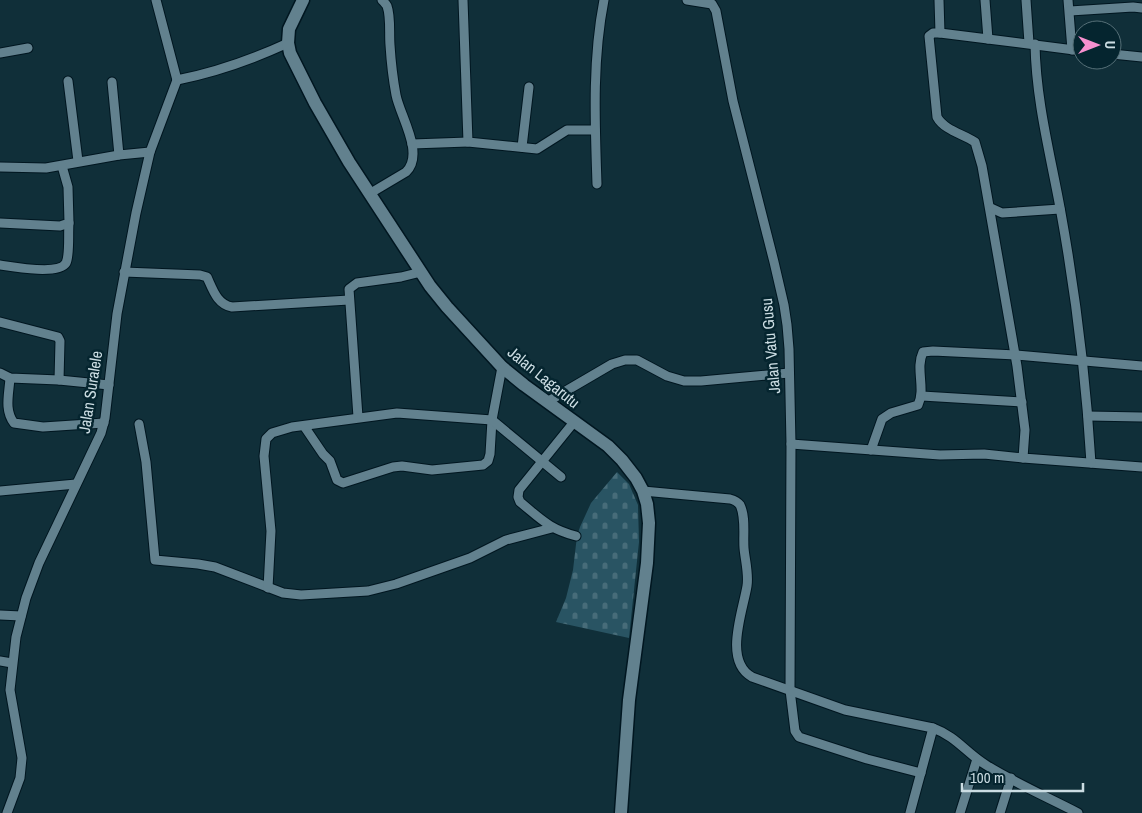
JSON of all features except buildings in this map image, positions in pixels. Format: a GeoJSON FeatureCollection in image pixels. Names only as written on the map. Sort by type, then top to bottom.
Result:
{"type":"FeatureCollection","features":[{"type":"Feature","properties":{"kind":"street"},"geometry":{"type":"LineString","coordinates":[[156,0],[177,80],[213,73],[260,56],[288,43],[292,21],[303,0]]}},
{"type":"Feature","properties":{"kind":"street"},"geometry":{"type":"LineString","coordinates":[[369,194],[410,169],[412,157],[410,134],[398,105],[387,6],[382,0]]}},
{"type":"Feature","properties":{"kind":"street"},"geometry":{"type":"LineString","coordinates":[[463,0],[468,142]]}},
{"type":"Feature","properties":{"kind":"street"},"geometry":{"type":"LineString","coordinates":[[597,184],[594,95],[598,36],[604,0]]}},
{"type":"Feature","properties":{"kind":"street","name":"Jalan Vatu Gusu"},"geometry":{"type":"LineString","coordinates":[[687,0],[712,4],[716,11],[733,100],[784,305],[790,373],[790,690],[796,731],[799,736],[867,759],[921,773]]}},
{"type":"Feature","properties":{"kind":"street"},"geometry":{"type":"LineString","coordinates":[[940,0],[940,33]]}},
{"type":"Feature","properties":{"kind":"street"},"geometry":{"type":"LineString","coordinates":[[985,0],[988,39]]}},
{"type":"Feature","properties":{"kind":"street"},"geometry":{"type":"LineString","coordinates":[[1026,0],[1049,158],[1060,209],[1084,360],[1091,463]]}},
{"type":"Feature","properties":{"kind":"street"},"geometry":{"type":"LineString","coordinates":[[1023,458],[1025,430],[1016,355],[980,158],[975,142],[947,127],[937,117],[929,36],[934,33],[940,33],[1072,50],[1068,0]]}},
{"type":"Feature","properties":{"kind":"street"},"geometry":{"type":"LineString","coordinates":[[1070,11],[1142,8]]}},
{"type":"Feature","properties":{"kind":"street","name":"Jalan Lagarutu"},"geometry":{"type":"LineString","coordinates":[[288,43],[290,53],[344,155],[421,272],[447,307],[502,367],[608,446],[636,478],[643,492],[647,504],[649,523],[646,563],[629,700],[622,813]]}},
{"type":"Feature","properties":{"kind":"street"},"geometry":{"type":"LineString","coordinates":[[0,53],[28,48]]}},
{"type":"Feature","properties":{"kind":"street"},"geometry":{"type":"LineString","coordinates":[[1122,55],[1142,57]]}},
{"type":"Feature","properties":{"kind":"street","name":"Jalan Suralele"},"geometry":{"type":"LineString","coordinates":[[7,813],[20,778],[22,758],[10,690],[16,637],[21,616],[40,563],[76,484],[96,446],[104,423],[113,342],[124,272],[150,152],[177,80]]}},
{"type":"Feature","properties":{"kind":"street"},"geometry":{"type":"LineString","coordinates":[[68,81],[78,161]]}},
{"type":"Feature","properties":{"kind":"street"},"geometry":{"type":"LineString","coordinates":[[112,82],[119,155]]}},
{"type":"Feature","properties":{"kind":"street"},"geometry":{"type":"LineString","coordinates":[[522,147],[529,86]]}},
{"type":"Feature","properties":{"kind":"street"},"geometry":{"type":"LineString","coordinates":[[412,144],[468,142],[537,148],[567,130],[595,130]]}},
{"type":"Feature","properties":{"kind":"street"},"geometry":{"type":"LineString","coordinates":[[0,167],[46,168],[78,161],[150,152]]}},
{"type":"Feature","properties":{"kind":"street"},"geometry":{"type":"LineString","coordinates":[[0,265],[41,269],[62,268],[65,264],[68,257],[68,187],[62,166]]}},
{"type":"Feature","properties":{"kind":"street"},"geometry":{"type":"LineString","coordinates":[[990,208],[1002,213],[1060,209]]}},
{"type":"Feature","properties":{"kind":"street"},"geometry":{"type":"LineString","coordinates":[[0,223],[60,226],[69,223]]}},
{"type":"Feature","properties":{"kind":"street"},"geometry":{"type":"LineString","coordinates":[[124,272],[200,275],[207,277],[218,300],[232,307],[349,300]]}},
{"type":"Feature","properties":{"kind":"street"},"geometry":{"type":"LineString","coordinates":[[358,418],[349,290],[357,283],[401,277],[421,272]]}},
{"type":"Feature","properties":{"kind":"street"},"geometry":{"type":"LineString","coordinates":[[0,322],[58,337],[60,341],[59,380]]}},
{"type":"Feature","properties":{"kind":"street"},"geometry":{"type":"LineString","coordinates":[[871,450],[882,419],[891,413],[918,405],[922,396],[920,359],[923,352],[1016,355],[1142,366]]}},
{"type":"Feature","properties":{"kind":"street"},"geometry":{"type":"LineString","coordinates":[[547,402],[612,364],[625,360],[637,360],[667,376],[684,381],[790,373]]}},
{"type":"Feature","properties":{"kind":"street"},"geometry":{"type":"LineString","coordinates":[[304,426],[330,461],[336,480],[343,483],[393,467],[402,466],[432,470],[482,465],[488,461],[490,454],[492,420],[502,367]]}},
{"type":"Feature","properties":{"kind":"street"},"geometry":{"type":"LineString","coordinates":[[0,373],[10,378],[109,385]]}},
{"type":"Feature","properties":{"kind":"street"},"geometry":{"type":"LineString","coordinates":[[10,378],[8,411],[14,423],[43,427],[104,423]]}},
{"type":"Feature","properties":{"kind":"street"},"geometry":{"type":"LineString","coordinates":[[922,396],[1022,402]]}},
{"type":"Feature","properties":{"kind":"street"},"geometry":{"type":"LineString","coordinates":[[268,588],[271,531],[264,456],[266,439],[272,433],[292,427],[396,413],[492,420],[561,478]]}},
{"type":"Feature","properties":{"kind":"street"},"geometry":{"type":"LineString","coordinates":[[1088,416],[1142,417]]}},
{"type":"Feature","properties":{"kind":"street"},"geometry":{"type":"LineString","coordinates":[[574,422],[519,490],[518,497],[520,502],[552,528],[576,536]]}},
{"type":"Feature","properties":{"kind":"street"},"geometry":{"type":"LineString","coordinates":[[139,424],[146,462],[155,560],[215,567],[283,594],[301,596],[385,588],[470,558],[506,540],[552,528]]}},
{"type":"Feature","properties":{"kind":"street"},"geometry":{"type":"LineString","coordinates":[[791,444],[940,455],[984,454],[1142,467]]}},
{"type":"Feature","properties":{"kind":"street"},"geometry":{"type":"LineString","coordinates":[[0,491],[76,484]]}},
{"type":"Feature","properties":{"kind":"street"},"geometry":{"type":"LineString","coordinates":[[643,492],[730,499],[738,502],[743,518],[747,578],[738,629],[739,662],[744,672],[752,677],[845,710],[932,728],[954,738],[977,759],[1078,813]]}},
{"type":"Feature","properties":{"kind":"street"},"geometry":{"type":"LineString","coordinates":[[0,615],[21,616]]}},
{"type":"Feature","properties":{"kind":"street"},"geometry":{"type":"LineString","coordinates":[[0,661],[12,663]]}},
{"type":"Feature","properties":{"kind":"street"},"geometry":{"type":"LineString","coordinates":[[910,813],[932,728]]}},
{"type":"Feature","properties":{"kind":"street"},"geometry":{"type":"LineString","coordinates":[[960,813],[977,759]]}},
{"type":"Feature","properties":{"kind":"street"},"geometry":{"type":"LineString","coordinates":[[1000,813],[1011,778]]}},
{"type":"Feature","properties":{"kind":"green space"},"geometry":{"type":"Polygon","coordinates":[[[617,472],[629,484],[638,505],[639,542],[629,638],[556,622],[566,598],[580,527],[591,503],[617,472]]]}}]}
